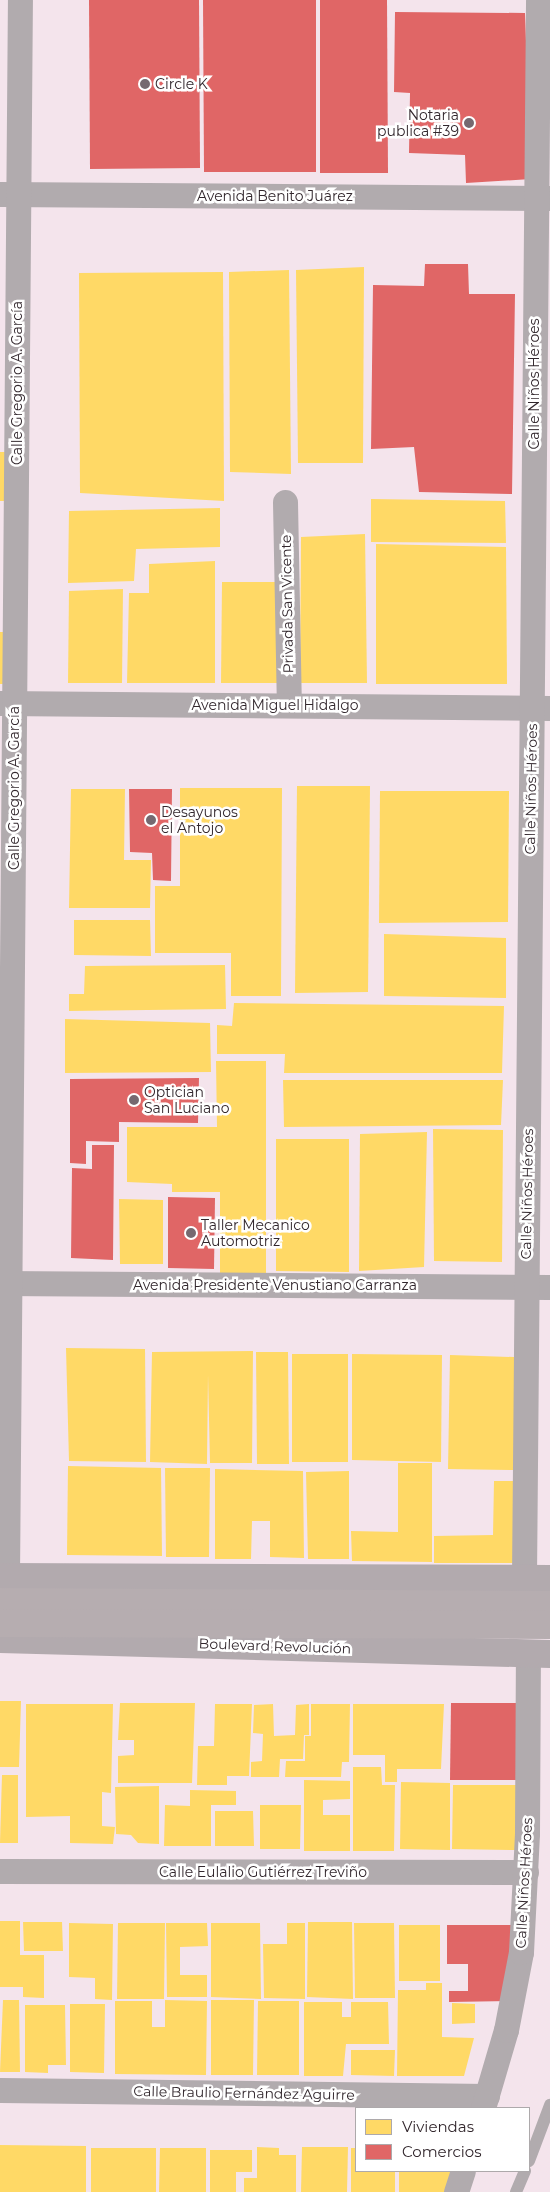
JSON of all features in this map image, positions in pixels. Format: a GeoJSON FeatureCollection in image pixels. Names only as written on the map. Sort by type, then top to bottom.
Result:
{"type":"FeatureCollection","features":[{"type":"Feature","properties":{"kind":"main road"},"geometry":{"type":"LineString","coordinates":[[4,1577],[537,1578]]}},
{"type":"Feature","properties":{"kind":"main road","name":"Boulevard Revolución"},"geometry":{"type":"LineString","coordinates":[[0,1602],[57,1613],[550,1625]]}},
{"type":"Feature","properties":{"kind":"main road","name":"Boulevard Revolución"},"geometry":{"type":"LineString","coordinates":[[0,1623],[57,1613],[550,1605]]}},
{"type":"Feature","properties":{"kind":"main road","name":"Boulevard Revolución"},"geometry":{"type":"LineString","coordinates":[[0,1639],[539,1654]]}},
{"type":"Feature","properties":{"kind":"street","name":"Calle Gregorio A. García"},"geometry":{"type":"LineString","coordinates":[[4,1577],[9,194],[20,0]]}},
{"type":"Feature","properties":{"kind":"street","name":"Calle Niños Héroes"},"geometry":{"type":"LineString","coordinates":[[537,1578],[543,198],[542,9]]}},
{"type":"Feature","properties":{"kind":"street","name":"Avenida Benito Juárez"},"geometry":{"type":"LineString","coordinates":[[9,194],[543,198]]}},
{"type":"Feature","properties":{"kind":"street","name":"Privada San Vicente"},"geometry":{"type":"LineString","coordinates":[[285,502],[289,705]]}},
{"type":"Feature","properties":{"kind":"street","name":"Avenida Miguel Hidalgo"},"geometry":{"type":"LineString","coordinates":[[7,703],[541,708]]}},
{"type":"Feature","properties":{"kind":"street","name":"Avenida Presidente Venustiano Carranza"},"geometry":{"type":"LineString","coordinates":[[5,1283],[538,1286]]}},
{"type":"Feature","properties":{"kind":"street","name":"Calle Niños Héroes"},"geometry":{"type":"LineString","coordinates":[[485,2102],[514,1996],[521,1952],[539,1654]]}},
{"type":"Feature","properties":{"kind":"street","name":"Calle Eulalio Gutiérrez Treviño"},"geometry":{"type":"LineString","coordinates":[[0,1871],[526,1872]]}},
{"type":"Feature","properties":{"kind":"street","name":"Calle Braulio Fernández Aguirre"},"geometry":{"type":"LineString","coordinates":[[0,2090],[485,2102]]}},
{"type":"Feature","properties":{"kind":"street"},"geometry":{"type":"LineString","coordinates":[[456,2192],[463,2172]]}},
{"type":"Feature","properties":{"kind":"lane"},"geometry":{"type":"LineString","coordinates":[[530,2158],[550,2105]]}},
{"type":"Feature","properties":{"kind":"lane"},"geometry":{"type":"LineString","coordinates":[[516,2192],[525,2172]]}},
{"type":"Feature","properties":{"kind":"building: Viviendas"},"geometry":{"type":"Polygon","coordinates":[[[364,267],[363,463],[298,463],[296,270],[364,267]]]}},
{"type":"Feature","properties":{"kind":"building: Viviendas"},"geometry":{"type":"Polygon","coordinates":[[[289,270],[291,474],[230,472],[229,272],[289,270]]]}},
{"type":"Feature","properties":{"kind":"building: Viviendas"},"geometry":{"type":"Polygon","coordinates":[[[223,272],[224,501],[80,493],[79,273],[223,272]]]}},
{"type":"Feature","properties":{"kind":"building: Viviendas"},"geometry":{"type":"Polygon","coordinates":[[[0,452],[6,452],[6,501],[0,501],[0,452]]]}},
{"type":"Feature","properties":{"kind":"building: Viviendas"},"geometry":{"type":"Polygon","coordinates":[[[371,499],[505,501],[506,543],[371,542],[371,499]]]}},
{"type":"Feature","properties":{"kind":"building: Viviendas"},"geometry":{"type":"Polygon","coordinates":[[[220,508],[220,547],[136,549],[134,581],[68,583],[69,511],[220,508]]]}},
{"type":"Feature","properties":{"kind":"building: Viviendas"},"geometry":{"type":"Polygon","coordinates":[[[365,534],[367,683],[300,683],[301,537],[365,534]]]}},
{"type":"Feature","properties":{"kind":"building: Viviendas"},"geometry":{"type":"Polygon","coordinates":[[[376,544],[506,547],[507,684],[376,684],[376,544]]]}},
{"type":"Feature","properties":{"kind":"building: Viviendas"},"geometry":{"type":"Polygon","coordinates":[[[215,561],[215,683],[127,683],[129,593],[149,593],[149,564],[215,561]]]}},
{"type":"Feature","properties":{"kind":"building: Viviendas"},"geometry":{"type":"Polygon","coordinates":[[[222,582],[280,582],[282,683],[221,683],[222,582]]]}},
{"type":"Feature","properties":{"kind":"building: Viviendas"},"geometry":{"type":"Polygon","coordinates":[[[123,589],[122,683],[68,683],[69,591],[123,589]]]}},
{"type":"Feature","properties":{"kind":"building: Viviendas"},"geometry":{"type":"Polygon","coordinates":[[[0,632],[13,632],[13,684],[0,684],[0,632]]]}},
{"type":"Feature","properties":{"kind":"building: Viviendas"},"geometry":{"type":"Polygon","coordinates":[[[297,786],[370,786],[368,992],[295,993],[297,786]]]}},
{"type":"Feature","properties":{"kind":"building: Viviendas"},"geometry":{"type":"Polygon","coordinates":[[[180,788],[282,788],[281,996],[231,996],[231,953],[155,953],[155,886],[180,886],[180,788]]]}},
{"type":"Feature","properties":{"kind":"building: Viviendas"},"geometry":{"type":"Polygon","coordinates":[[[71,789],[125,789],[124,860],[151,860],[150,908],[69,908],[71,789]]]}},
{"type":"Feature","properties":{"kind":"building: Viviendas"},"geometry":{"type":"Polygon","coordinates":[[[380,791],[509,791],[508,922],[379,923],[380,791]]]}},
{"type":"Feature","properties":{"kind":"building: Viviendas"},"geometry":{"type":"Polygon","coordinates":[[[74,920],[150,920],[151,956],[74,955],[74,920]]]}},
{"type":"Feature","properties":{"kind":"building: Viviendas"},"geometry":{"type":"Polygon","coordinates":[[[384,934],[506,938],[506,998],[384,996],[384,934]]]}},
{"type":"Feature","properties":{"kind":"building: Viviendas"},"geometry":{"type":"Polygon","coordinates":[[[225,965],[226,1009],[69,1011],[69,994],[84,994],[85,966],[225,965]]]}},
{"type":"Feature","properties":{"kind":"building: Viviendas"},"geometry":{"type":"Polygon","coordinates":[[[234,1003],[504,1006],[502,1073],[284,1073],[285,1054],[217,1054],[217,1025],[232,1026],[234,1003]]]}},
{"type":"Feature","properties":{"kind":"building: Viviendas"},"geometry":{"type":"Polygon","coordinates":[[[65,1019],[210,1023],[211,1072],[65,1073],[65,1019]]]}},
{"type":"Feature","properties":{"kind":"building: Viviendas"},"geometry":{"type":"Polygon","coordinates":[[[216,1061],[266,1061],[266,1275],[220,1275],[220,1192],[172,1192],[172,1184],[127,1182],[127,1127],[217,1127],[216,1061]]]}},
{"type":"Feature","properties":{"kind":"building: Viviendas"},"geometry":{"type":"Polygon","coordinates":[[[283,1080],[503,1080],[501,1125],[284,1127],[283,1080]]]}},
{"type":"Feature","properties":{"kind":"building: Viviendas"},"geometry":{"type":"Polygon","coordinates":[[[433,1129],[503,1130],[502,1262],[434,1261],[433,1129]]]}},
{"type":"Feature","properties":{"kind":"building: Viviendas"},"geometry":{"type":"Polygon","coordinates":[[[427,1132],[424,1267],[359,1271],[360,1134],[427,1132]]]}},
{"type":"Feature","properties":{"kind":"building: Viviendas"},"geometry":{"type":"Polygon","coordinates":[[[276,1139],[349,1139],[349,1272],[276,1271],[276,1139]]]}},
{"type":"Feature","properties":{"kind":"building: Viviendas"},"geometry":{"type":"Polygon","coordinates":[[[119,1199],[163,1200],[163,1264],[120,1264],[119,1199]]]}},
{"type":"Feature","properties":{"kind":"building: Viviendas"},"geometry":{"type":"Polygon","coordinates":[[[66,1348],[145,1349],[146,1462],[69,1461],[66,1348]]]}},
{"type":"Feature","properties":{"kind":"building: Viviendas"},"geometry":{"type":"Polygon","coordinates":[[[253,1351],[252,1463],[210,1463],[208,1375],[207,1464],[150,1462],[152,1352],[253,1351]]]}},
{"type":"Feature","properties":{"kind":"building: Viviendas"},"geometry":{"type":"Polygon","coordinates":[[[256,1352],[288,1352],[289,1464],[257,1464],[256,1352]]]}},
{"type":"Feature","properties":{"kind":"building: Viviendas"},"geometry":{"type":"Polygon","coordinates":[[[292,1354],[348,1354],[348,1462],[292,1462],[292,1354]]]}},
{"type":"Feature","properties":{"kind":"building: Viviendas"},"geometry":{"type":"Polygon","coordinates":[[[352,1354],[442,1355],[441,1462],[352,1460],[352,1354]]]}},
{"type":"Feature","properties":{"kind":"building: Viviendas"},"geometry":{"type":"Polygon","coordinates":[[[450,1355],[514,1357],[514,1470],[448,1469],[450,1355]]]}},
{"type":"Feature","properties":{"kind":"building: Viviendas"},"geometry":{"type":"Polygon","coordinates":[[[398,1463],[432,1463],[432,1562],[352,1561],[351,1531],[398,1532],[398,1463]]]}},
{"type":"Feature","properties":{"kind":"building: Viviendas"},"geometry":{"type":"Polygon","coordinates":[[[68,1466],[161,1468],[162,1556],[67,1555],[68,1466]]]}},
{"type":"Feature","properties":{"kind":"building: Viviendas"},"geometry":{"type":"Polygon","coordinates":[[[165,1468],[210,1468],[209,1557],[166,1557],[165,1468]]]}},
{"type":"Feature","properties":{"kind":"building: Viviendas"},"geometry":{"type":"Polygon","coordinates":[[[215,1469],[303,1471],[304,1558],[270,1557],[270,1521],[252,1521],[251,1559],[215,1559],[215,1469]]]}},
{"type":"Feature","properties":{"kind":"building: Viviendas"},"geometry":{"type":"Polygon","coordinates":[[[349,1471],[349,1559],[308,1559],[306,1472],[349,1471]]]}},
{"type":"Feature","properties":{"kind":"building: Viviendas"},"geometry":{"type":"Polygon","coordinates":[[[494,1481],[518,1481],[518,1563],[434,1563],[434,1536],[493,1535],[494,1481]]]}},
{"type":"Feature","properties":{"kind":"building: Viviendas"},"geometry":{"type":"Polygon","coordinates":[[[0,1701],[21,1701],[19,1767],[0,1767],[0,1701]]]}},
{"type":"Feature","properties":{"kind":"building: Viviendas"},"geometry":{"type":"Polygon","coordinates":[[[120,1703],[195,1703],[192,1783],[118,1783],[118,1756],[134,1755],[134,1740],[118,1740],[120,1703]]]}},
{"type":"Feature","properties":{"kind":"building: Viviendas"},"geometry":{"type":"Polygon","coordinates":[[[26,1704],[113,1704],[111,1793],[102,1792],[102,1826],[115,1827],[113,1844],[70,1843],[70,1816],[26,1817],[26,1704]]]}},
{"type":"Feature","properties":{"kind":"building: Viviendas"},"geometry":{"type":"Polygon","coordinates":[[[215,1704],[252,1704],[249,1776],[227,1776],[227,1785],[197,1785],[198,1746],[214,1746],[215,1704]]]}},
{"type":"Feature","properties":{"kind":"building: Viviendas"},"geometry":{"type":"Polygon","coordinates":[[[273,1704],[274,1736],[295,1735],[296,1705],[309,1704],[309,1735],[304,1735],[303,1759],[280,1759],[279,1777],[251,1777],[251,1762],[262,1761],[263,1734],[253,1733],[254,1705],[273,1704]]]}},
{"type":"Feature","properties":{"kind":"building: Viviendas"},"geometry":{"type":"Polygon","coordinates":[[[311,1704],[350,1704],[349,1762],[342,1762],[341,1777],[285,1777],[286,1761],[305,1761],[305,1736],[311,1736],[311,1704]]]}},
{"type":"Feature","properties":{"kind":"building: Viviendas"},"geometry":{"type":"Polygon","coordinates":[[[353,1704],[444,1704],[441,1769],[397,1769],[397,1782],[385,1782],[385,1755],[353,1755],[353,1704]]]}},
{"type":"Feature","properties":{"kind":"building: Viviendas"},"geometry":{"type":"Polygon","coordinates":[[[353,1767],[381,1767],[382,1785],[395,1785],[394,1851],[353,1851],[353,1767]]]}},
{"type":"Feature","properties":{"kind":"building: Viviendas"},"geometry":{"type":"Polygon","coordinates":[[[2,1775],[18,1775],[18,1843],[0,1843],[2,1775]]]}},
{"type":"Feature","properties":{"kind":"building: Viviendas"},"geometry":{"type":"Polygon","coordinates":[[[304,1780],[350,1781],[350,1799],[323,1800],[323,1815],[350,1815],[350,1851],[304,1851],[304,1780]]]}},
{"type":"Feature","properties":{"kind":"building: Viviendas"},"geometry":{"type":"Polygon","coordinates":[[[401,1782],[450,1783],[450,1850],[400,1849],[401,1782]]]}},
{"type":"Feature","properties":{"kind":"building: Viviendas"},"geometry":{"type":"Polygon","coordinates":[[[453,1785],[516,1785],[516,1850],[452,1849],[453,1785]]]}},
{"type":"Feature","properties":{"kind":"building: Viviendas"},"geometry":{"type":"Polygon","coordinates":[[[159,1786],[159,1844],[138,1843],[131,1835],[116,1834],[115,1787],[159,1786]]]}},
{"type":"Feature","properties":{"kind":"building: Viviendas"},"geometry":{"type":"Polygon","coordinates":[[[190,1790],[236,1791],[236,1805],[211,1805],[211,1846],[164,1846],[165,1805],[190,1806],[190,1790]]]}},
{"type":"Feature","properties":{"kind":"building: Viviendas"},"geometry":{"type":"Polygon","coordinates":[[[260,1805],[301,1805],[300,1849],[260,1849],[260,1805]]]}},
{"type":"Feature","properties":{"kind":"building: Viviendas"},"geometry":{"type":"Polygon","coordinates":[[[215,1811],[253,1811],[254,1846],[215,1846],[215,1811]]]}},
{"type":"Feature","properties":{"kind":"building: Viviendas"},"geometry":{"type":"Polygon","coordinates":[[[0,1921],[20,1921],[20,1955],[44,1955],[44,1998],[23,1997],[23,1987],[0,1987],[0,1921]]]}},
{"type":"Feature","properties":{"kind":"building: Viviendas"},"geometry":{"type":"Polygon","coordinates":[[[23,1922],[62,1922],[63,1951],[24,1951],[23,1922]]]}},
{"type":"Feature","properties":{"kind":"building: Viviendas"},"geometry":{"type":"Polygon","coordinates":[[[308,1922],[352,1922],[353,1999],[307,1997],[308,1922]]]}},
{"type":"Feature","properties":{"kind":"building: Viviendas"},"geometry":{"type":"Polygon","coordinates":[[[69,1923],[113,1924],[112,2000],[95,1999],[95,1978],[69,1977],[69,1923]]]}},
{"type":"Feature","properties":{"kind":"building: Viviendas"},"geometry":{"type":"Polygon","coordinates":[[[118,1923],[165,1923],[164,1999],[117,1999],[118,1923]]]}},
{"type":"Feature","properties":{"kind":"building: Viviendas"},"geometry":{"type":"Polygon","coordinates":[[[166,1923],[207,1923],[208,1946],[180,1947],[180,1975],[207,1975],[207,1997],[167,1997],[166,1923]]]}},
{"type":"Feature","properties":{"kind":"building: Viviendas"},"geometry":{"type":"Polygon","coordinates":[[[211,1923],[260,1923],[261,1999],[211,1997],[211,1923]]]}},
{"type":"Feature","properties":{"kind":"building: Viviendas"},"geometry":{"type":"Polygon","coordinates":[[[287,1923],[305,1923],[305,1999],[264,1998],[263,1944],[287,1944],[287,1923]]]}},
{"type":"Feature","properties":{"kind":"building: Viviendas"},"geometry":{"type":"Polygon","coordinates":[[[354,1923],[394,1923],[395,1998],[355,1998],[354,1923]]]}},
{"type":"Feature","properties":{"kind":"building: Viviendas"},"geometry":{"type":"Polygon","coordinates":[[[399,1925],[440,1925],[440,1981],[399,1981],[399,1925]]]}},
{"type":"Feature","properties":{"kind":"building: Viviendas"},"geometry":{"type":"Polygon","coordinates":[[[426,1983],[442,1983],[442,2037],[474,2038],[464,2076],[397,2076],[398,1990],[426,1990],[426,1983]]]}},
{"type":"Feature","properties":{"kind":"building: Viviendas"},"geometry":{"type":"Polygon","coordinates":[[[3,2000],[19,2000],[20,2072],[0,2072],[3,2000]]]}},
{"type":"Feature","properties":{"kind":"building: Viviendas"},"geometry":{"type":"Polygon","coordinates":[[[165,2000],[207,2001],[206,2075],[115,2074],[115,2001],[152,2001],[152,2027],[165,2027],[165,2000]]]}},
{"type":"Feature","properties":{"kind":"building: Viviendas"},"geometry":{"type":"Polygon","coordinates":[[[211,2000],[254,2000],[253,2075],[211,2075],[211,2000]]]}},
{"type":"Feature","properties":{"kind":"building: Viviendas"},"geometry":{"type":"Polygon","coordinates":[[[258,2001],[299,2001],[299,2075],[257,2075],[258,2001]]]}},
{"type":"Feature","properties":{"kind":"building: Viviendas"},"geometry":{"type":"Polygon","coordinates":[[[304,2002],[342,2002],[342,2017],[351,2017],[351,2002],[388,2002],[389,2044],[346,2044],[343,2076],[304,2076],[304,2002]]]}},
{"type":"Feature","properties":{"kind":"building: Viviendas"},"geometry":{"type":"Polygon","coordinates":[[[452,2003],[475,2004],[475,2023],[452,2024],[452,2003]]]}},
{"type":"Feature","properties":{"kind":"building: Viviendas"},"geometry":{"type":"Polygon","coordinates":[[[70,2004],[105,2004],[104,2073],[70,2072],[70,2004]]]}},
{"type":"Feature","properties":{"kind":"building: Viviendas"},"geometry":{"type":"Polygon","coordinates":[[[25,2005],[65,2005],[66,2065],[48,2065],[48,2073],[25,2072],[25,2005]]]}},
{"type":"Feature","properties":{"kind":"building: Viviendas"},"geometry":{"type":"Polygon","coordinates":[[[351,2050],[395,2050],[394,2076],[351,2075],[351,2050]]]}},
{"type":"Feature","properties":{"kind":"building: Viviendas"},"geometry":{"type":"Polygon","coordinates":[[[0,2145],[86,2146],[86,2192],[0,2192],[0,2145]]]}},
{"type":"Feature","properties":{"kind":"building: Viviendas"},"geometry":{"type":"Polygon","coordinates":[[[257,2147],[279,2148],[279,2155],[296,2155],[296,2192],[244,2192],[244,2178],[257,2178],[257,2147]]]}},
{"type":"Feature","properties":{"kind":"building: Viviendas"},"geometry":{"type":"Polygon","coordinates":[[[302,2147],[348,2147],[347,2192],[301,2192],[302,2147]]]}},
{"type":"Feature","properties":{"kind":"building: Viviendas"},"geometry":{"type":"Polygon","coordinates":[[[91,2148],[156,2148],[156,2192],[91,2192],[91,2148]]]}},
{"type":"Feature","properties":{"kind":"building: Viviendas"},"geometry":{"type":"Polygon","coordinates":[[[160,2148],[206,2148],[206,2192],[159,2192],[160,2148]]]}},
{"type":"Feature","properties":{"kind":"building: Viviendas"},"geometry":{"type":"Polygon","coordinates":[[[351,2148],[355,2148],[355,2172],[395,2172],[395,2192],[351,2192],[351,2148]]]}},
{"type":"Feature","properties":{"kind":"building: Viviendas"},"geometry":{"type":"Polygon","coordinates":[[[210,2150],[252,2150],[252,2172],[236,2172],[236,2192],[210,2192],[210,2150]]]}},
{"type":"Feature","properties":{"kind":"building: Viviendas"},"geometry":{"type":"Polygon","coordinates":[[[399,2172],[453,2172],[447,2192],[399,2192],[399,2172]]]}},
{"type":"Feature","properties":{"kind":"building: Comercios","name":"Circle K"},"geometry":{"type":"Polygon","coordinates":[[[89,0],[199,0],[200,168],[90,169],[89,0]]]}},
{"type":"Feature","properties":{"kind":"building: Comercios"},"geometry":{"type":"Polygon","coordinates":[[[203,0],[316,0],[316,172],[204,172],[203,0]]]}},
{"type":"Feature","properties":{"kind":"building: Comercios"},"geometry":{"type":"Polygon","coordinates":[[[320,0],[387,0],[388,173],[320,173],[320,0]]]}},
{"type":"Feature","properties":{"kind":"building: Comercios","name":"Notaria publica #39"},"geometry":{"type":"Polygon","coordinates":[[[395,12],[525,13],[531,179],[466,183],[465,155],[409,153],[410,93],[394,92],[395,12]]]}},
{"type":"Feature","properties":{"kind":"building: Comercios"},"geometry":{"type":"Polygon","coordinates":[[[425,264],[468,264],[469,294],[515,294],[512,494],[419,492],[414,447],[371,449],[373,285],[424,286],[425,264]]]}},
{"type":"Feature","properties":{"kind":"building: Comercios","name":"Desayunos el Antojo"},"geometry":{"type":"Polygon","coordinates":[[[129,789],[172,789],[171,881],[153,880],[152,853],[130,852],[129,789]]]}},
{"type":"Feature","properties":{"kind":"building: Comercios","name":"Optician San Luciano"},"geometry":{"type":"Polygon","coordinates":[[[199,1078],[198,1123],[119,1122],[119,1142],[86,1141],[86,1164],[70,1163],[70,1079],[199,1078]]]}},
{"type":"Feature","properties":{"kind":"building: Comercios"},"geometry":{"type":"Polygon","coordinates":[[[92,1145],[114,1145],[113,1260],[71,1258],[72,1168],[92,1169],[92,1145]]]}},
{"type":"Feature","properties":{"kind":"building: Comercios","name":"Taller Mecanico Automotriz"},"geometry":{"type":"Polygon","coordinates":[[[168,1197],[215,1198],[214,1269],[168,1268],[168,1197]]]}},
{"type":"Feature","properties":{"kind":"building: Comercios"},"geometry":{"type":"Polygon","coordinates":[[[451,1703],[517,1703],[516,1780],[450,1780],[451,1703]]]}},
{"type":"Feature","properties":{"kind":"building: Comercios"},"geometry":{"type":"Polygon","coordinates":[[[447,1925],[512,1925],[512,2001],[449,2002],[449,1991],[468,1991],[468,1964],[447,1964],[447,1925]]]}},
{"type":"Feature","properties":{"kind":"place","name":"Circle K"},"geometry":{"type":"Point","coordinates":[145,84]}},
{"type":"Feature","properties":{"kind":"place","name":"Notaria publica #39"},"geometry":{"type":"Point","coordinates":[469,123]}},
{"type":"Feature","properties":{"kind":"place","name":"Desayunos el Antojo"},"geometry":{"type":"Point","coordinates":[151,820]}},
{"type":"Feature","properties":{"kind":"place","name":"Optician San Luciano"},"geometry":{"type":"Point","coordinates":[134,1100]}},
{"type":"Feature","properties":{"kind":"place","name":"Taller Mecanico Automotriz"},"geometry":{"type":"Point","coordinates":[191,1233]}}]}
